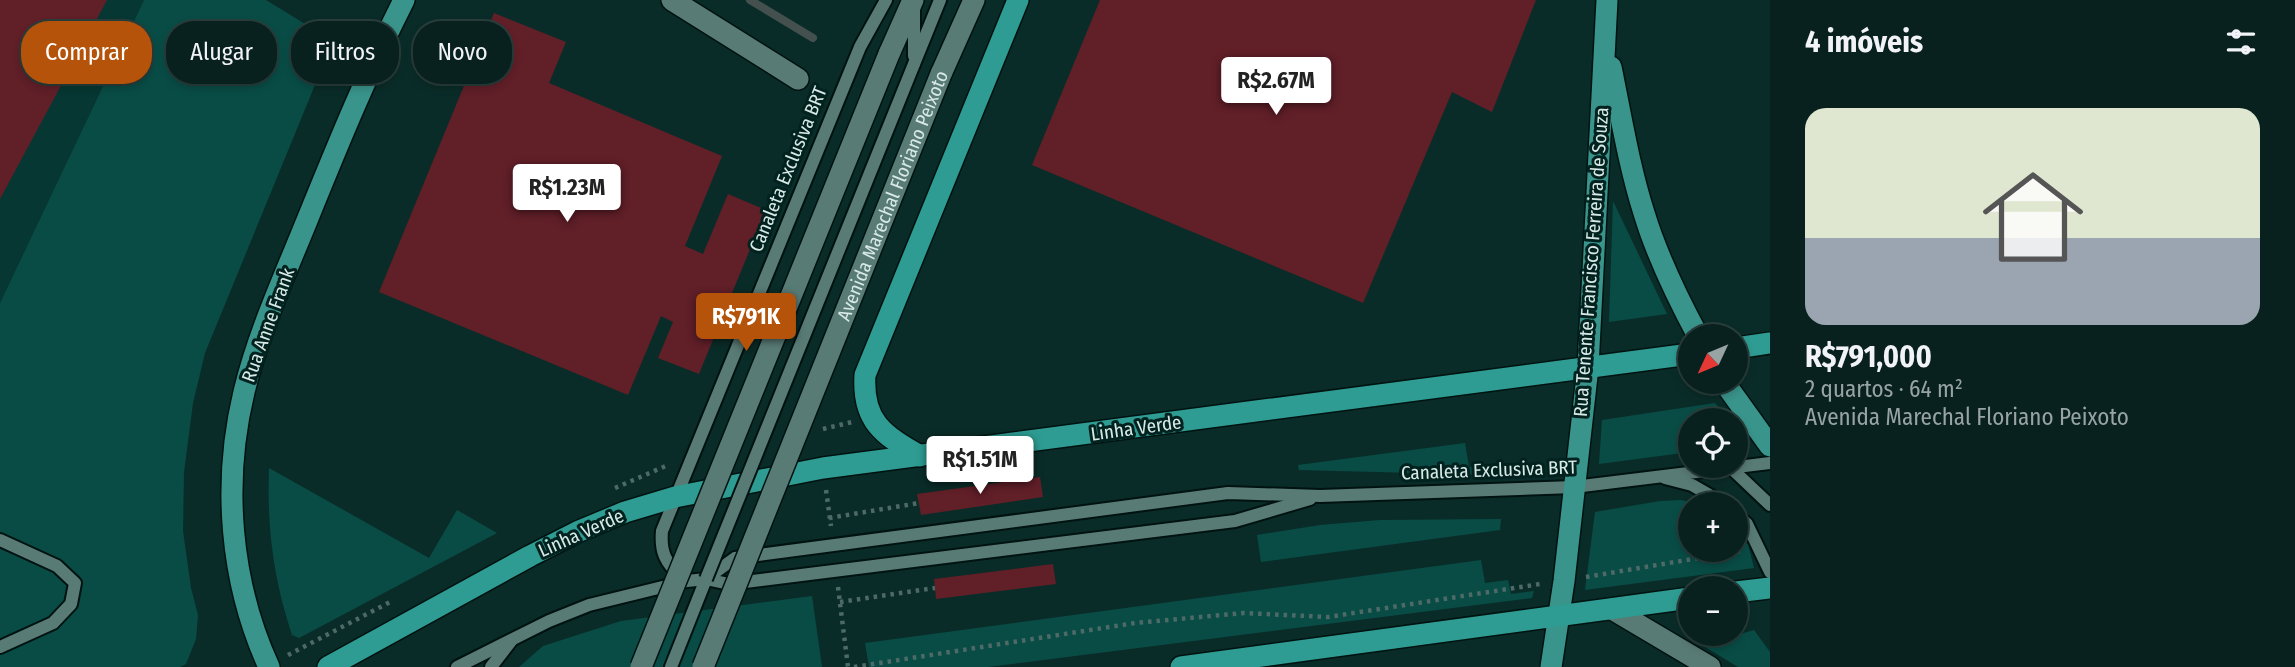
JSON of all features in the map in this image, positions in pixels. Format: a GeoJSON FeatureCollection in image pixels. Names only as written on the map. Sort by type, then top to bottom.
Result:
{"type":"FeatureCollection","features":[{"type":"Feature","properties":{"kind":"highway"},"geometry":{"type":"LineString","coordinates":[[920,456],[892,440],[871,418],[863,396],[865,375],[1018,0]]}},
{"type":"Feature","properties":{"kind":"highway"},"geometry":{"type":"LineString","coordinates":[[1748,346],[1770,343]]}},
{"type":"Feature","properties":{"kind":"highway","name":"Linha Verde"},"geometry":{"type":"LineString","coordinates":[[328,667],[565,538],[625,512],[675,497],[823,468],[1678,356]]}},
{"type":"Feature","properties":{"kind":"highway"},"geometry":{"type":"LineString","coordinates":[[1748,591],[1770,588]]}},
{"type":"Feature","properties":{"kind":"highway"},"geometry":{"type":"LineString","coordinates":[[1181,667],[1678,600]]}},
{"type":"Feature","properties":{"kind":"main road","name":"Rua Anne Frank"},"geometry":{"type":"LineString","coordinates":[[269,667],[246,608],[233,523],[232,476],[239,413],[259,343],[289,264],[359,94],[404,0]]}},
{"type":"Feature","properties":{"kind":"main road","name":"Rua Tenente Francisco Ferreira de Souza"},"geometry":{"type":"LineString","coordinates":[[1551,667],[1588,367],[1607,0]]}},
{"type":"Feature","properties":{"kind":"main road","name":"Rua Tenente Francisco Ferreira de Souza"},"geometry":{"type":"LineString","coordinates":[[1605,36],[1632,172],[1644,215],[1661,261],[1692,324]]}},
{"type":"Feature","properties":{"kind":"main road"},"geometry":{"type":"LineString","coordinates":[[1733,394],[1770,446]]}},
{"type":"Feature","properties":{"kind":"street"},"geometry":{"type":"LineString","coordinates":[[672,0],[798,79]]}},
{"type":"Feature","properties":{"kind":"street"},"geometry":{"type":"LineString","coordinates":[[641,667],[889,54],[914,0]]}},
{"type":"Feature","properties":{"kind":"street","name":"Avenida Marechal Floriano Peixoto"},"geometry":{"type":"LineString","coordinates":[[702,667],[974,0]]}},
{"type":"Feature","properties":{"kind":"street"},"geometry":{"type":"LineString","coordinates":[[1612,609],[1710,667]]}},
{"type":"Feature","properties":{"kind":"lane"},"geometry":{"type":"LineString","coordinates":[[914,0],[914,64]]}},
{"type":"Feature","properties":{"kind":"lane"},"geometry":{"type":"LineString","coordinates":[[671,667],[940,0]]}},
{"type":"Feature","properties":{"kind":"lane","name":"Canaleta Exclusiva BRT"},"geometry":{"type":"LineString","coordinates":[[687,581],[671,567],[661,544],[662,531],[860,47],[886,1]]}},
{"type":"Feature","properties":{"kind":"lane","name":"Canaleta Exclusiva BRT"},"geometry":{"type":"LineString","coordinates":[[1748,465],[1770,463]]}},
{"type":"Feature","properties":{"kind":"lane","name":"Canaleta Exclusiva BRT"},"geometry":{"type":"LineString","coordinates":[[706,579],[735,558],[1228,493],[1320,496],[1574,487],[1678,474]]}},
{"type":"Feature","properties":{"kind":"lane","name":"Canaleta Exclusiva BRT"},"geometry":{"type":"LineString","coordinates":[[1658,476],[1692,485],[1704,492]]}},
{"type":"Feature","properties":{"kind":"lane"},"geometry":{"type":"LineString","coordinates":[[1742,478],[1770,505]]}},
{"type":"Feature","properties":{"kind":"lane","name":"Canaleta Exclusiva BRT"},"geometry":{"type":"LineString","coordinates":[[457,667],[513,638],[589,605],[687,581],[706,579],[729,584],[1235,521],[1320,496]]}},
{"type":"Feature","properties":{"kind":"lane"},"geometry":{"type":"LineString","coordinates":[[1748,526],[1770,572]]}},
{"type":"Feature","properties":{"kind":"lane"},"geometry":{"type":"LineString","coordinates":[[0,540],[57,566],[75,583],[71,604],[53,623],[0,647]]}},
{"type":"Feature","properties":{"kind":"lane","name":"Canaleta Exclusiva BRT"},"geometry":{"type":"LineString","coordinates":[[491,667],[513,638]]}},
{"type":"Feature","properties":{"kind":"path"},"geometry":{"type":"LineString","coordinates":[[830,518],[919,503]]}},
{"type":"Feature","properties":{"kind":"path"},"geometry":{"type":"LineString","coordinates":[[1583,578],[1678,562]]}},
{"type":"Feature","properties":{"kind":"path"},"geometry":{"type":"LineString","coordinates":[[854,667],[1135,623],[1244,613],[1328,617],[1524,586]]}},
{"type":"Feature","properties":{"kind":"path"},"geometry":{"type":"LineString","coordinates":[[848,667],[840,602],[935,588]]}},
{"type":"Feature","properties":{"kind":"shaded area"},"geometry":{"type":"Polygon","coordinates":[[[0,0],[144,0],[134,21],[21,21],[21,84],[104,84],[0,303],[0,0]]]}},
{"type":"Feature","properties":{"kind":"shaded area"},"geometry":{"type":"Polygon","coordinates":[[[144,0],[266,0],[300,21],[291,21],[291,84],[315,84],[205,353],[193,403],[184,472],[183,531],[191,588],[198,615],[196,639],[186,664],[180,667],[0,667],[0,303],[104,84],[152,84],[152,21],[134,21],[144,0]]]}},
{"type":"Feature","properties":{"kind":"shaded area"},"geometry":{"type":"Polygon","coordinates":[[[1613,201],[1667,314],[1609,322],[1613,201]]]}},
{"type":"Feature","properties":{"kind":"shaded area"},"geometry":{"type":"Polygon","coordinates":[[[1715,403],[1719,408],[1682,408],[1715,403]]]}},
{"type":"Feature","properties":{"kind":"shaded area"},"geometry":{"type":"Polygon","coordinates":[[[1678,409],[1678,454],[1599,464],[1602,420],[1678,409]]]}},
{"type":"Feature","properties":{"kind":"shaded area"},"geometry":{"type":"Polygon","coordinates":[[[1465,443],[1469,467],[1492,464],[1494,475],[1299,470],[1298,465],[1465,443]]]}},
{"type":"Feature","properties":{"kind":"shaded area"},"geometry":{"type":"Polygon","coordinates":[[[269,468],[429,558],[457,510],[497,533],[299,638],[292,635],[276,572],[270,532],[269,468]]]}},
{"type":"Feature","properties":{"kind":"shaded area"},"geometry":{"type":"Polygon","coordinates":[[[1678,500],[1678,562],[1748,562],[1748,544],[1754,568],[1585,590],[1595,512],[1678,500]]]}},
{"type":"Feature","properties":{"kind":"shaded area"},"geometry":{"type":"Polygon","coordinates":[[[1501,519],[1500,530],[1261,562],[1257,535],[1320,525],[1380,520],[1501,519]]]}},
{"type":"Feature","properties":{"kind":"shaded area"},"geometry":{"type":"Polygon","coordinates":[[[1481,560],[1485,583],[1508,580],[1511,594],[1534,591],[1532,598],[988,667],[869,667],[865,643],[1481,560]]]}},
{"type":"Feature","properties":{"kind":"shaded area"},"geometry":{"type":"Polygon","coordinates":[[[812,596],[822,667],[519,667],[543,646],[621,621],[812,596]]]}},
{"type":"Feature","properties":{"kind":"shaded area"},"geometry":{"type":"Polygon","coordinates":[[[1754,630],[1770,652],[1770,667],[1738,667],[1704,646],[1748,646],[1748,632],[1754,630]]]}},
{"type":"Feature","properties":{"kind":"building"},"geometry":{"type":"Polygon","coordinates":[[[0,0],[107,0],[96,21],[21,21],[21,84],[62,84],[0,199],[0,0]]]}},
{"type":"Feature","properties":{"kind":"building"},"geometry":{"type":"Polygon","coordinates":[[[1100,0],[1536,0],[1492,112],[1452,92],[1363,303],[1032,165],[1100,0]]]}},
{"type":"Feature","properties":{"kind":"building"},"geometry":{"type":"Polygon","coordinates":[[[494,13],[566,42],[549,83],[722,156],[685,246],[703,254],[728,194],[766,210],[699,374],[658,358],[673,322],[661,316],[628,395],[379,292],[465,84],[512,84],[512,21],[491,21],[494,13]]]}},
{"type":"Feature","properties":{"kind":"building"},"geometry":{"type":"Polygon","coordinates":[[[1040,477],[1043,497],[921,515],[917,494],[1040,477]]]}},
{"type":"Feature","properties":{"kind":"building"},"geometry":{"type":"Polygon","coordinates":[[[1053,564],[1056,584],[936,599],[934,579],[1053,564]]]}},
{"type":"Feature","properties":{"kind":"waterway"},"geometry":{"type":"LineString","coordinates":[[750,0],[813,38]]}}]}
